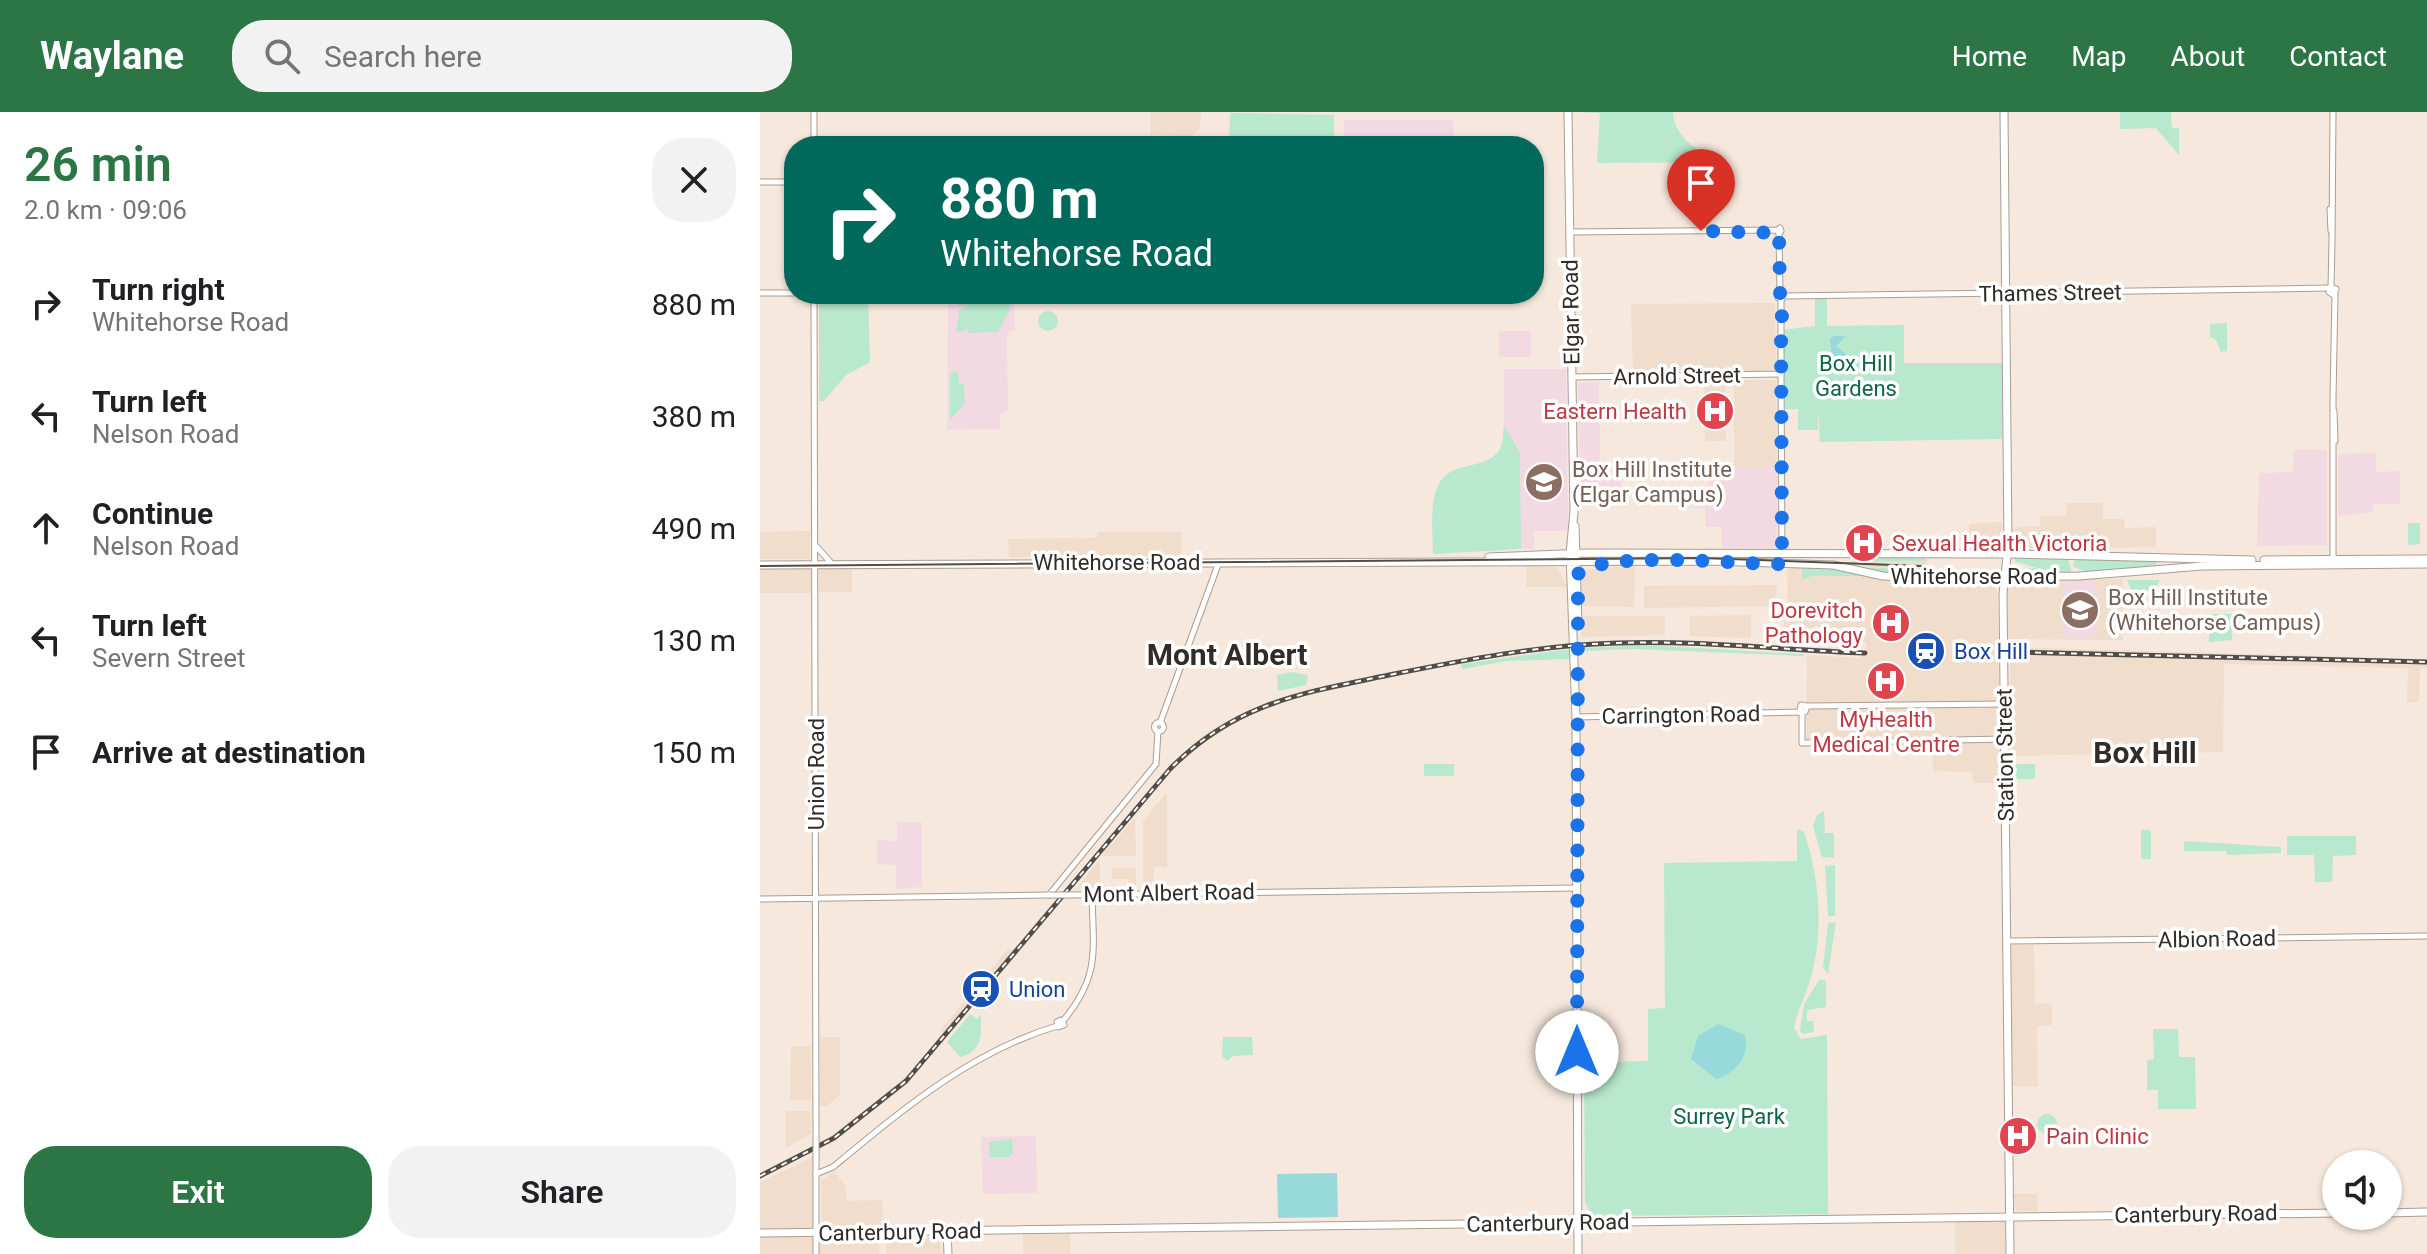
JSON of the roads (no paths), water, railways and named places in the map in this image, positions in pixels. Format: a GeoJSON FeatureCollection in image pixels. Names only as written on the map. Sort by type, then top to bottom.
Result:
{"type":"FeatureCollection","features":[{"type":"Feature","properties":{"kind":"main road"},"geometry":{"type":"LineString","coordinates":[[814,112],[814,136]]}},
{"type":"Feature","properties":{"kind":"main road","name":"Elgar Road"},"geometry":{"type":"LineString","coordinates":[[1568,112],[1573,541],[1578,574],[1575,663]]}},
{"type":"Feature","properties":{"kind":"main road","name":"Station Street"},"geometry":{"type":"LineString","coordinates":[[2004,112],[2007,554],[2003,576],[2010,1254]]}},
{"type":"Feature","properties":{"kind":"main road"},"geometry":{"type":"LineString","coordinates":[[2331,112],[2333,562]]}},
{"type":"Feature","properties":{"kind":"main road"},"geometry":{"type":"LineString","coordinates":[[760,182],[784,182]]}},
{"type":"Feature","properties":{"kind":"main road"},"geometry":{"type":"LineString","coordinates":[[1570,232],[1778,231],[1782,296],[1782,564]]}},
{"type":"Feature","properties":{"kind":"main road","name":"Thames Street"},"geometry":{"type":"LineString","coordinates":[[1782,296],[2332,291]]}},
{"type":"Feature","properties":{"kind":"main road"},"geometry":{"type":"LineString","coordinates":[[760,293],[784,293]]}},
{"type":"Feature","properties":{"kind":"main road","name":"Union Road"},"geometry":{"type":"LineString","coordinates":[[814,304],[816,1254]]}},
{"type":"Feature","properties":{"kind":"main road","name":"Arnold Street"},"geometry":{"type":"LineString","coordinates":[[1572,377],[1781,374]]}},
{"type":"Feature","properties":{"kind":"main road"},"geometry":{"type":"LineString","coordinates":[[1546,554],[1573,541],[1588,553]]}},
{"type":"Feature","properties":{"kind":"main road"},"geometry":{"type":"LineString","coordinates":[[815,545],[832,564]]}},
{"type":"Feature","properties":{"kind":"main road","name":"Whitehorse Road"},"geometry":{"type":"LineString","coordinates":[[760,565],[1475,559],[1588,553],[2007,554],[2333,562]]}},
{"type":"Feature","properties":{"kind":"main road"},"geometry":{"type":"LineString","coordinates":[[2158,558],[2161,569]]}},
{"type":"Feature","properties":{"kind":"main road","name":"Whitehorse Road"},"geometry":{"type":"LineString","coordinates":[[1475,559],[1562,564],[1711,561],[1839,566],[1890,577],[2112,575],[2161,569],[2427,561]]}},
{"type":"Feature","properties":{"kind":"main road"},"geometry":{"type":"LineString","coordinates":[[1049,895],[1156,764],[1158,731],[1155,725],[1160,723],[1220,561]]}},
{"type":"Feature","properties":{"kind":"main road"},"geometry":{"type":"LineString","coordinates":[[1578,574],[1599,563]]}},
{"type":"Feature","properties":{"kind":"main road"},"geometry":{"type":"LineString","coordinates":[[1562,564],[1572,582]]}},
{"type":"Feature","properties":{"kind":"main road","name":"Elgar Road"},"geometry":{"type":"LineString","coordinates":[[1575,564],[1572,582],[1576,717],[1578,1254]]}},
{"type":"Feature","properties":{"kind":"main road","name":"Carrington Road"},"geometry":{"type":"LineString","coordinates":[[1576,717],[2004,704]]}},
{"type":"Feature","properties":{"kind":"main road"},"geometry":{"type":"LineString","coordinates":[[1802,709],[1802,743],[2005,739]]}},
{"type":"Feature","properties":{"kind":"main road","name":"Mont Albert Road"},"geometry":{"type":"LineString","coordinates":[[760,899],[1577,888]]}},
{"type":"Feature","properties":{"kind":"main road"},"geometry":{"type":"LineString","coordinates":[[816,1174],[833,1167],[960,1068],[984,1054],[1063,1021],[1083,997],[1093,968],[1092,894]]}},
{"type":"Feature","properties":{"kind":"main road","name":"Albion Road"},"geometry":{"type":"LineString","coordinates":[[2006,941],[2427,936]]}},
{"type":"Feature","properties":{"kind":"main road"},"geometry":{"type":"LineString","coordinates":[[1576,1196],[1583,1211],[1594,1222]]}},
{"type":"Feature","properties":{"kind":"main road"},"geometry":{"type":"LineString","coordinates":[[2402,1213],[2427,1212]]}},
{"type":"Feature","properties":{"kind":"main road","name":"Canterbury Road"},"geometry":{"type":"LineString","coordinates":[[760,1233],[2322,1213]]}},
{"type":"Feature","properties":{"kind":"main road"},"geometry":{"type":"LineString","coordinates":[[947,1231],[948,1254]]}},
{"type":"Feature","properties":{"kind":"water"},"geometry":{"type":"Polygon","coordinates":[[[1846,336],[1836,346],[1845,353],[1851,369],[1832,358],[1830,339],[1846,336]]]}},
{"type":"Feature","properties":{"kind":"water"},"geometry":{"type":"Polygon","coordinates":[[[1718,1024],[1745,1035],[1746,1050],[1735,1068],[1716,1079],[1691,1059],[1698,1036],[1718,1024]]]}},
{"type":"Feature","properties":{"kind":"water"},"geometry":{"type":"Polygon","coordinates":[[[1337,1173],[1338,1217],[1278,1218],[1277,1174],[1337,1173]]]}},
{"type":"Feature","properties":{"kind":"tram line"},"geometry":{"type":"LineString","coordinates":[[760,566],[1701,558],[1921,566]]}},
{"type":"Feature","properties":{"kind":"railway"},"geometry":{"type":"LineString","coordinates":[[760,1176],[834,1138],[906,1081],[1170,769],[1219,729],[1245,715],[1327,688],[1474,659],[1559,647],[1679,643],[1865,653]]}},
{"type":"Feature","properties":{"kind":"railway"},"geometry":{"type":"LineString","coordinates":[[2011,652],[2427,662]]}},
{"type":"Feature","properties":{"kind":"place","name":"Eastern Health"},"geometry":{"type":"Point","coordinates":[1715,411]}},
{"type":"Feature","properties":{"kind":"place","name":"Box Hill Institute (Elgar Campus)"},"geometry":{"type":"Point","coordinates":[1544,482]}},
{"type":"Feature","properties":{"kind":"place","name":"Sexual Health Victoria"},"geometry":{"type":"Point","coordinates":[1864,543]}},
{"type":"Feature","properties":{"kind":"place","name":"Box Hill Institute (Whitehorse Campus)"},"geometry":{"type":"Point","coordinates":[2080,610]}},
{"type":"Feature","properties":{"kind":"place","name":"Dorevitch Pathology"},"geometry":{"type":"Point","coordinates":[1891,623]}},
{"type":"Feature","properties":{"kind":"place","name":"Box Hill"},"geometry":{"type":"Point","coordinates":[1926,651]}},
{"type":"Feature","properties":{"kind":"place","name":"MyHealth Medical Centre"},"geometry":{"type":"Point","coordinates":[1886,681]}},
{"type":"Feature","properties":{"kind":"place","name":"Union"},"geometry":{"type":"Point","coordinates":[981,989]}},
{"type":"Feature","properties":{"kind":"place","name":"Pain Clinic"},"geometry":{"type":"Point","coordinates":[2018,1136]}},
{"type":"Feature","properties":{"kind":"district","name":"Mont Albert"},"geometry":{"type":"Point","coordinates":[1227,654]}},
{"type":"Feature","properties":{"kind":"district","name":"Box Hill"},"geometry":{"type":"Point","coordinates":[2145,752]}},
{"type":"Feature","properties":{"kind":"park label","name":"Box Hill Gardens"},"geometry":{"type":"Point","coordinates":[1856,376]}},
{"type":"Feature","properties":{"kind":"park label","name":"Surrey Park"},"geometry":{"type":"Point","coordinates":[1729,1116]}}]}
